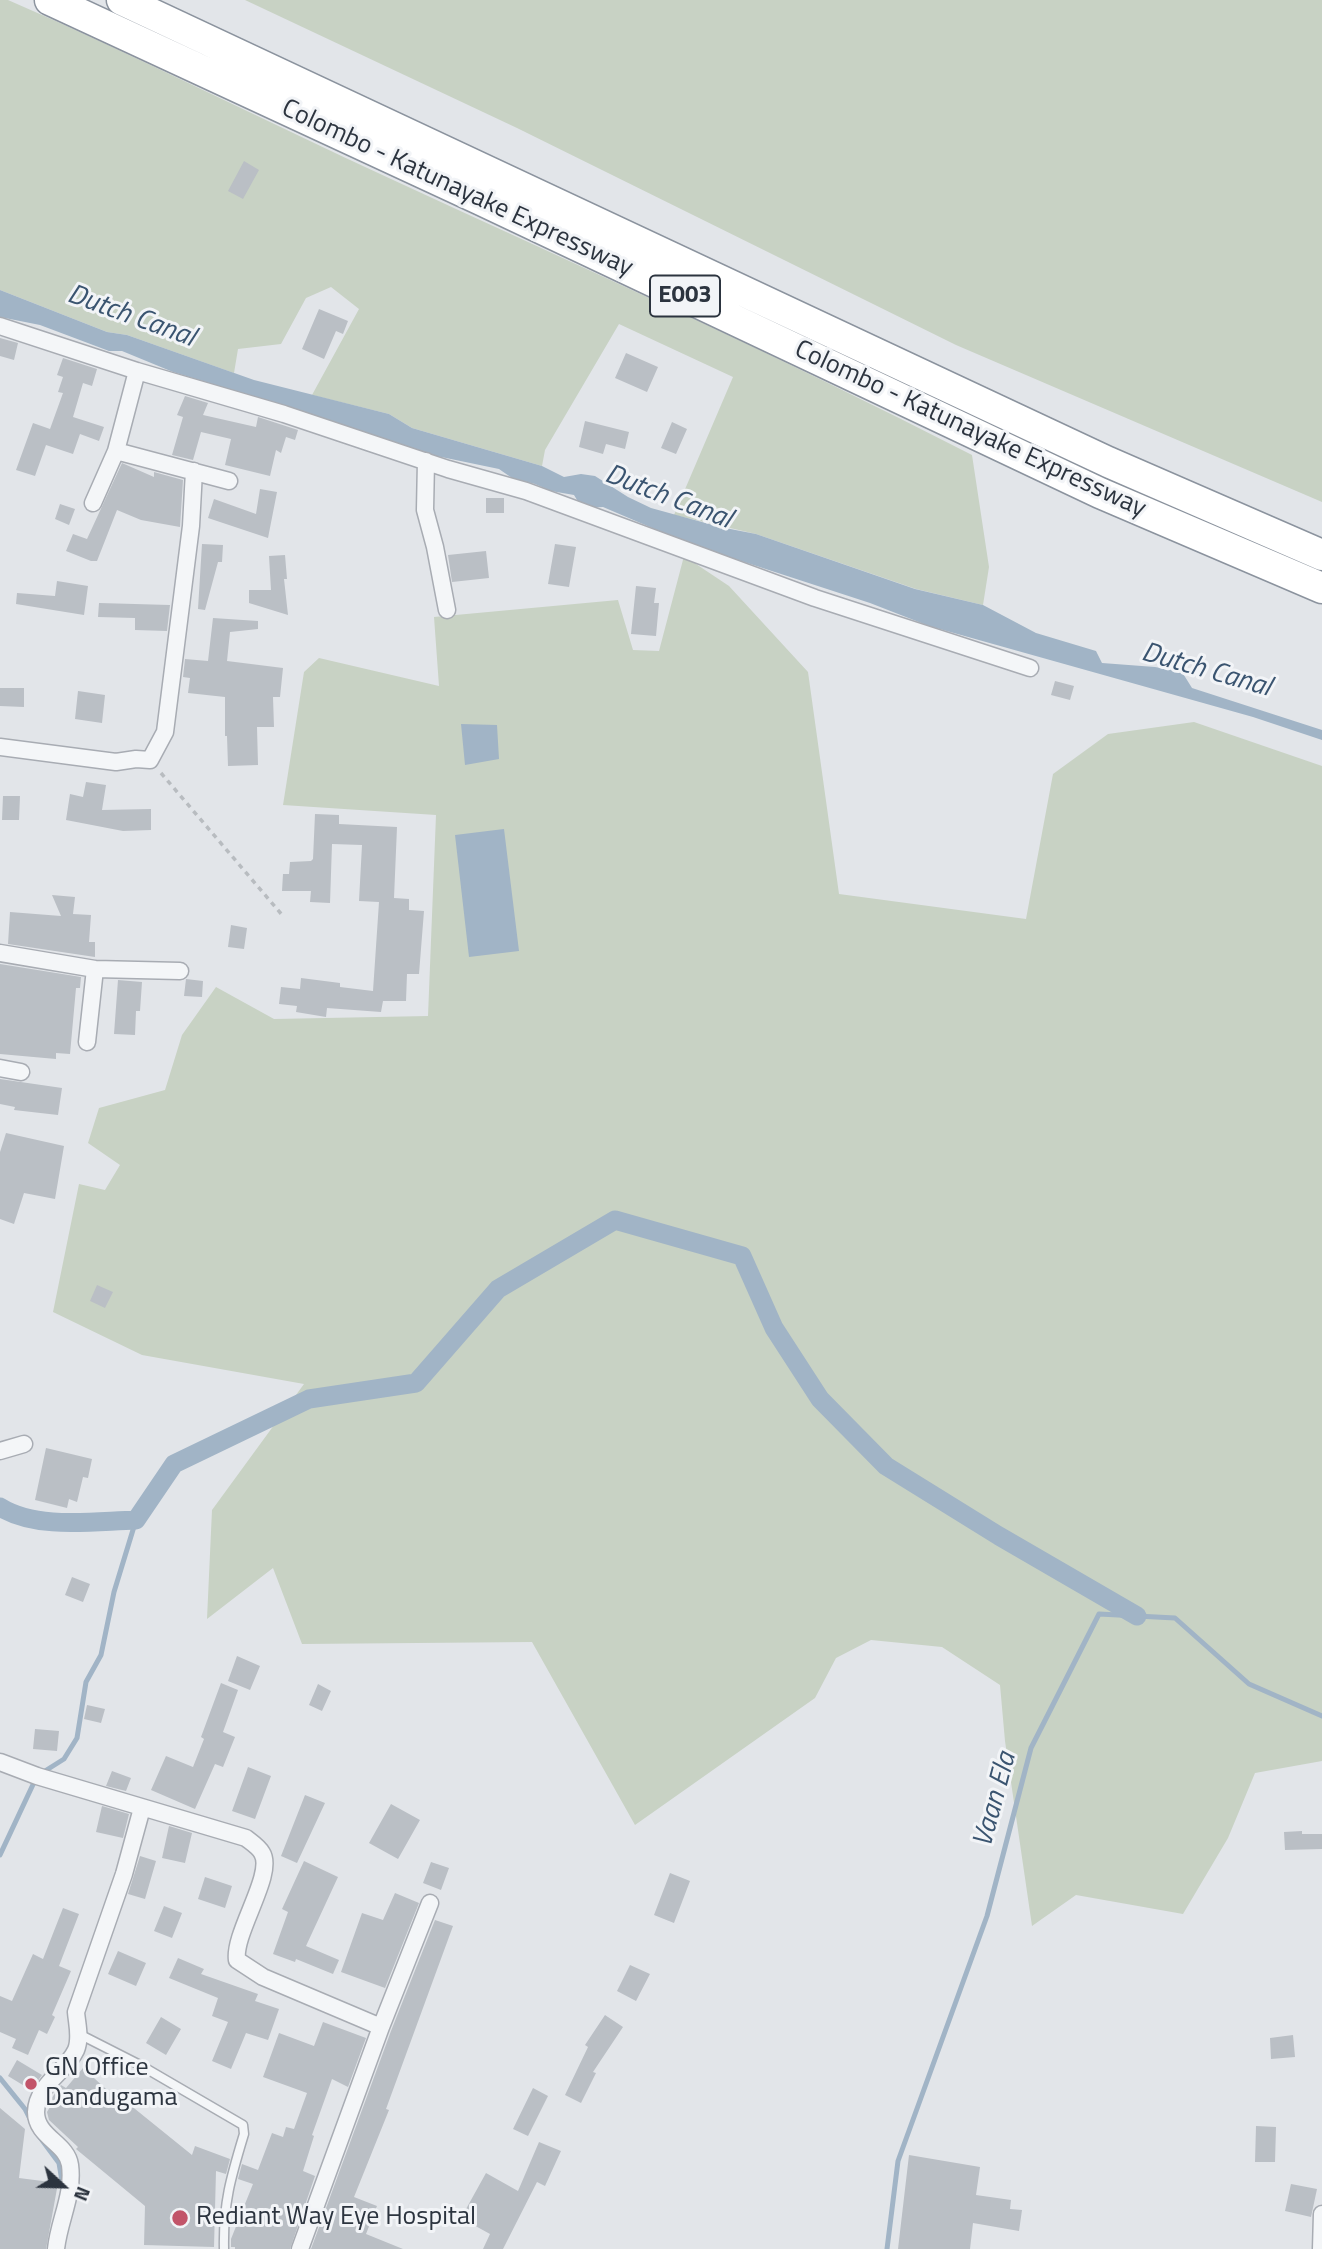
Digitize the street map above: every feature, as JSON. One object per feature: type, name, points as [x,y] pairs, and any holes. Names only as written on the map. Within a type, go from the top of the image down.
[{"type":"highway","name":"Colombo - Katunayake Expressway","points":[[50,0],[481,200],[1100,493],[1322,588]]},
{"type":"highway","name":"Colombo - Katunayake Expressway","points":[[122,0],[1108,462],[1322,555]]},
{"type":"street","points":[[0,326],[526,491],[815,598],[1030,668]]},
{"type":"street","points":[[93,503],[116,451],[137,371]]},
{"type":"street","points":[[116,451],[229,481]]},
{"type":"street","points":[[426,461],[425,510],[447,610]]},
{"type":"street","points":[[0,747],[116,762],[150,760],[166,732],[191,526],[194,471]]},
{"type":"street","points":[[0,953],[95,969],[180,971]]},
{"type":"street","points":[[87,1042],[95,969]]},
{"type":"street","points":[[0,1068],[21,1072]]},
{"type":"street","points":[[0,1451],[24,1444]]},
{"type":"street","points":[[0,1762],[37,1776],[85,1788],[142,1808],[246,1838],[262,1853],[265,1861],[262,1879],[238,1945],[237,1961],[262,1977],[381,2027]]},
{"type":"street","points":[[56,2249],[71,2195],[70,2163],[67,2156],[39,2127],[36,2109],[43,2092],[76,2050],[79,2034],[76,2012],[113,1909],[142,1808]]},
{"type":"street","points":[[300,2249],[381,2027],[430,1903]]},
{"type":"street","points":[[1321,2249],[1322,2214]]},
{"type":"lane","points":[[79,2034],[140,2065],[243,2125],[244,2134],[228,2186],[224,2215],[224,2249]]},
{"type":"path","points":[[150,760],[283,916]]},
{"type":"green space","points":[[0,0],[8,0],[104,43],[683,314],[972,455],[989,567],[983,605],[916,589],[756,534],[674,515],[733,377],[619,324],[545,450],[542,466],[412,428],[389,414],[312,395],[359,309],[331,287],[306,298],[281,344],[238,349],[234,373],[127,335],[107,332],[0,290]]},
{"type":"green space","points":[[245,0],[1322,0],[1322,502],[956,345],[517,128]]},
{"type":"green space","points":[[684,556],[729,586],[808,672],[839,894],[1026,919],[1053,774],[1108,734],[1194,722],[1322,766],[1322,1761],[1255,1773],[1228,1838],[1183,1914],[1076,1895],[1032,1926],[1005,1741],[1000,1685],[942,1647],[871,1640],[836,1658],[815,1698],[635,1825],[532,1642],[302,1644],[273,1568],[207,1619],[212,1510],[304,1384],[142,1355],[53,1312],[79,1184],[105,1190],[120,1165],[88,1143],[99,1108],[165,1090],[182,1035],[216,987],[274,1019],[428,1016],[436,815],[283,805],[304,672],[319,658],[439,686],[434,617],[618,600],[633,650],[659,651]]},
{"type":"water","points":[[0,290],[107,332],[127,335],[254,380],[389,414],[412,428],[542,466],[564,477],[581,474],[595,476],[651,508],[756,534],[915,589],[983,605],[1036,633],[1096,651],[1102,663],[1182,672],[1192,688],[1322,730],[1322,740],[1253,717],[929,626],[870,603],[692,545],[603,507],[582,508],[574,495],[551,491],[512,478],[499,469],[422,453],[304,412],[173,372],[122,351],[109,351],[40,325],[0,317]]},
{"type":"water","points":[[461,724],[497,725],[499,759],[465,765]]},
{"type":"water","points":[[504,829],[519,951],[469,957],[455,835]]},
{"type":"building","points":[[244,161],[259,170],[243,199],[228,191]]},
{"type":"building","points":[[319,309],[348,321],[343,334],[336,331],[324,359],[302,349]]},
{"type":"building","points":[[0,338],[18,343],[14,360],[0,356]]},
{"type":"building","points":[[626,353],[658,367],[647,392],[615,378]]},
{"type":"building","points":[[63,358],[97,369],[92,386],[83,383],[73,417],[104,427],[99,441],[80,434],[73,454],[46,445],[35,476],[16,470],[33,423],[50,429],[63,393],[58,392],[63,377],[57,375]]},
{"type":"building","points":[[185,396],[208,403],[203,415],[256,427],[258,417],[298,430],[295,440],[286,437],[281,453],[276,450],[270,476],[225,465],[231,439],[201,432],[193,460],[172,455],[183,417],[177,415]]},
{"type":"building","points":[[585,421],[629,432],[625,449],[606,444],[603,454],[579,447]]},
{"type":"building","points":[[672,422],[687,429],[676,454],[661,448]]},
{"type":"building","points":[[122,463],[154,477],[154,472],[183,480],[180,527],[141,520],[117,510],[97,561],[66,551],[73,534],[87,539]]},
{"type":"building","points":[[260,489],[277,492],[268,538],[208,518],[214,499],[256,514]]},
{"type":"building","points":[[486,498],[504,498],[504,513],[486,513]]},
{"type":"building","points":[[60,504],[75,509],[69,525],[55,519]]},
{"type":"building","points":[[202,544],[223,545],[222,562],[218,562],[205,610],[198,609]]},
{"type":"building","points":[[555,544],[576,547],[569,587],[548,584]]},
{"type":"building","points":[[486,551],[489,578],[452,582],[448,555]]},
{"type":"building","points":[[285,555],[287,579],[284,579],[288,615],[249,603],[249,590],[271,590],[269,556]]},
{"type":"building","points":[[57,581],[88,586],[84,615],[16,604],[17,593],[55,596]]},
{"type":"building","points":[[636,586],[656,588],[654,603],[659,603],[656,636],[631,634]]},
{"type":"building","points":[[99,603],[170,605],[167,631],[135,630],[135,618],[98,617]]},
{"type":"building","points":[[213,618],[258,621],[258,629],[230,632],[227,661],[283,668],[280,697],[273,697],[274,727],[257,727],[258,765],[228,766],[225,697],[188,693],[190,678],[183,677],[185,659],[208,661]]},
{"type":"building","points":[[1055,681],[1074,686],[1070,700],[1051,695]]},
{"type":"building","points":[[0,688],[24,688],[24,707],[0,706]]},
{"type":"building","points":[[78,691],[105,695],[102,723],[75,719]]},
{"type":"building","points":[[86,782],[106,785],[102,810],[151,809],[151,830],[123,831],[66,820],[70,794],[83,797]]},
{"type":"building","points":[[3,796],[20,796],[19,820],[2,820]]},
{"type":"building","points":[[315,814],[339,815],[339,824],[397,827],[394,898],[409,899],[409,910],[424,911],[419,974],[407,974],[406,1001],[383,1001],[381,1012],[327,1008],[326,1017],[296,1012],[297,1006],[279,1004],[281,987],[300,989],[301,978],[373,991],[379,902],[359,901],[362,845],[332,844],[330,903],[310,902],[311,891],[282,891],[283,874],[289,874],[290,862],[313,859]]},
{"type":"building","points":[[52,895],[75,897],[73,914],[91,915],[89,942],[95,942],[95,957],[8,944],[10,912],[61,916]]},
{"type":"building","points":[[231,925],[247,928],[244,949],[228,947]]},
{"type":"building","points":[[0,964],[81,977],[80,988],[76,988],[70,1054],[56,1053],[56,1059],[0,1054]]},
{"type":"building","points":[[186,979],[203,981],[202,997],[184,996]]},
{"type":"building","points":[[118,980],[142,982],[140,1011],[136,1011],[135,1035],[114,1034]]},
{"type":"building","points":[[0,1079],[62,1088],[58,1115],[14,1110],[15,1107],[0,1104]]},
{"type":"building","points":[[6,1133],[64,1146],[55,1199],[24,1193],[14,1224],[0,1219],[0,1152]]},
{"type":"building","points":[[97,1285],[113,1292],[105,1308],[90,1301]]},
{"type":"building","points":[[46,1448],[92,1459],[88,1478],[83,1477],[77,1502],[69,1499],[67,1508],[35,1500]]},
{"type":"building","points":[[72,1577],[90,1584],[83,1602],[65,1595]]},
{"type":"building","points":[[237,1656],[260,1666],[250,1690],[228,1681]]},
{"type":"building","points":[[221,1683],[238,1690],[223,1732],[235,1737],[223,1767],[215,1764],[195,1809],[151,1790],[166,1756],[193,1767]]},
{"type":"building","points":[[318,1684],[331,1691],[322,1711],[309,1705]]},
{"type":"building","points":[[87,1705],[105,1709],[101,1723],[84,1719]]},
{"type":"building","points":[[35,1729],[59,1731],[57,1751],[33,1749]]},
{"type":"building","points":[[248,1767],[271,1776],[255,1819],[232,1811]]},
{"type":"building","points":[[112,1771],[131,1778],[126,1791],[106,1786]]},
{"type":"building","points":[[305,1795],[325,1803],[297,1863],[281,1856]]},
{"type":"building","points":[[391,1804],[420,1820],[398,1859],[369,1843]]},
{"type":"building","points":[[102,1806],[129,1814],[123,1838],[96,1832]]},
{"type":"building","points":[[169,1826],[192,1833],[185,1863],[162,1858]]},
{"type":"building","points":[[1302,1831],[1302,1834],[1322,1834],[1322,1849],[1285,1850],[1284,1832]]},
{"type":"building","points":[[140,1856],[156,1861],[145,1899],[128,1894]]},
{"type":"building","points":[[304,1861],[338,1877],[306,1946],[339,1960],[333,1974],[296,1959],[295,1962],[273,1954],[288,1912],[282,1909]]},
{"type":"building","points":[[431,1862],[449,1868],[441,1890],[423,1883]]},
{"type":"building","points":[[670,1873],[690,1881],[674,1923],[654,1915]]},
{"type":"building","points":[[205,1877],[232,1886],[225,1908],[198,1899]]},
{"type":"building","points":[[395,1893],[419,1903],[385,1988],[341,1972],[362,1913],[383,1920]]},
{"type":"building","points":[[164,1906],[182,1913],[172,1938],[154,1931]]},
{"type":"building","points":[[63,1908],[79,1914],[59,1966],[71,1971],[47,2034],[39,2030],[28,2055],[12,2048],[16,2039],[0,2032],[0,1996],[12,2001],[33,1954],[43,1959]]},
{"type":"building","points":[[435,1920],[453,1926],[386,2109],[389,2110],[354,2197],[377,2206],[366,2234],[403,2249],[311,2249],[391,2031]]},
{"type":"building","points":[[118,1951],[146,1963],[136,1986],[108,1974]]},
{"type":"building","points":[[178,1958],[204,1969],[201,1974],[258,1994],[255,2001],[279,2009],[268,2040],[246,2033],[231,2069],[212,2061],[228,2022],[212,2016],[218,1998],[169,1978]]},
{"type":"building","points":[[630,1965],[650,1974],[636,2001],[617,1991]]},
{"type":"building","points":[[605,2015],[623,2027],[593,2072],[596,2073],[581,2103],[565,2095],[588,2047],[585,2045]]},
{"type":"building","points":[[161,2017],[181,2029],[166,2055],[146,2043]]},
{"type":"building","points":[[323,2022],[366,2038],[348,2087],[332,2079],[312,2135],[314,2136],[303,2171],[315,2176],[290,2249],[235,2249],[231,2247],[231,2239],[253,2184],[238,2179],[242,2164],[258,2170],[272,2133],[283,2137],[286,2127],[294,2129],[307,2093],[263,2077],[279,2033],[314,2046]]},
{"type":"building","points":[[1293,2035],[1295,2057],[1271,2059],[1270,2038]]},
{"type":"building","name":"GN Office Dandugama","points":[[17,2060],[42,2075],[31,2090],[8,2076]]},
{"type":"building","points":[[83,2068],[117,2099],[119,2096],[192,2155],[195,2146],[230,2159],[226,2174],[216,2171],[214,2247],[144,2245],[145,2206],[76,2149],[78,2147],[49,2120],[47,2112],[53,2102],[51,2099],[61,2085],[66,2088]]},
{"type":"building","points":[[533,2088],[548,2096],[528,2136],[513,2129]]},
{"type":"building","points":[[0,2108],[25,2129],[19,2178],[58,2183],[46,2249],[0,2249]]},
{"type":"building","points":[[1256,2126],[1276,2127],[1275,2162],[1255,2162]]},
{"type":"building","points":[[539,2142],[561,2151],[545,2186],[537,2182],[503,2249],[483,2249],[490,2234],[461,2218],[486,2173],[518,2191]]},
{"type":"building","points":[[909,2155],[980,2167],[976,2195],[1011,2200],[1010,2209],[1022,2210],[1019,2231],[973,2223],[970,2249],[898,2249]]},
{"type":"building","points":[[1291,2184],[1317,2189],[1311,2217],[1285,2211]]},
{"type":"waterway","points":[[0,1507],[31,1519],[48,1521],[136,1520],[174,1464],[309,1399],[416,1383],[498,1289],[615,1220],[742,1256],[774,1328],[820,1399],[886,1466],[999,1536],[1137,1616]]},
{"type":"waterway","points":[[0,1855],[37,1776],[64,1759],[77,1738],[86,1682],[101,1655],[114,1592],[136,1520]]},
{"type":"waterway","name":"Vaan Ela","points":[[887,2249],[898,2161],[987,1916],[1031,1748],[1099,1614],[1175,1618],[1249,1684],[1322,1716]]},
{"type":"waterway","points":[[0,2078],[25,2109],[32,2123]]},
{"type":"waterway","points":[[36,2132],[59,2163],[63,2187]]},
{"type":"place","name":"GN Office Dandugama","points":[[31,2084]]},
{"type":"place","name":"Rediant Way Eye Hospital","points":[[180,2218]]},
{"type":"water label","name":"Dutch Canal","points":[[131,317]]},
{"type":"water label","name":"Dutch Canal","points":[[668,498]]},
{"type":"water label","name":"Dutch Canal","points":[[1206,671]]}]
